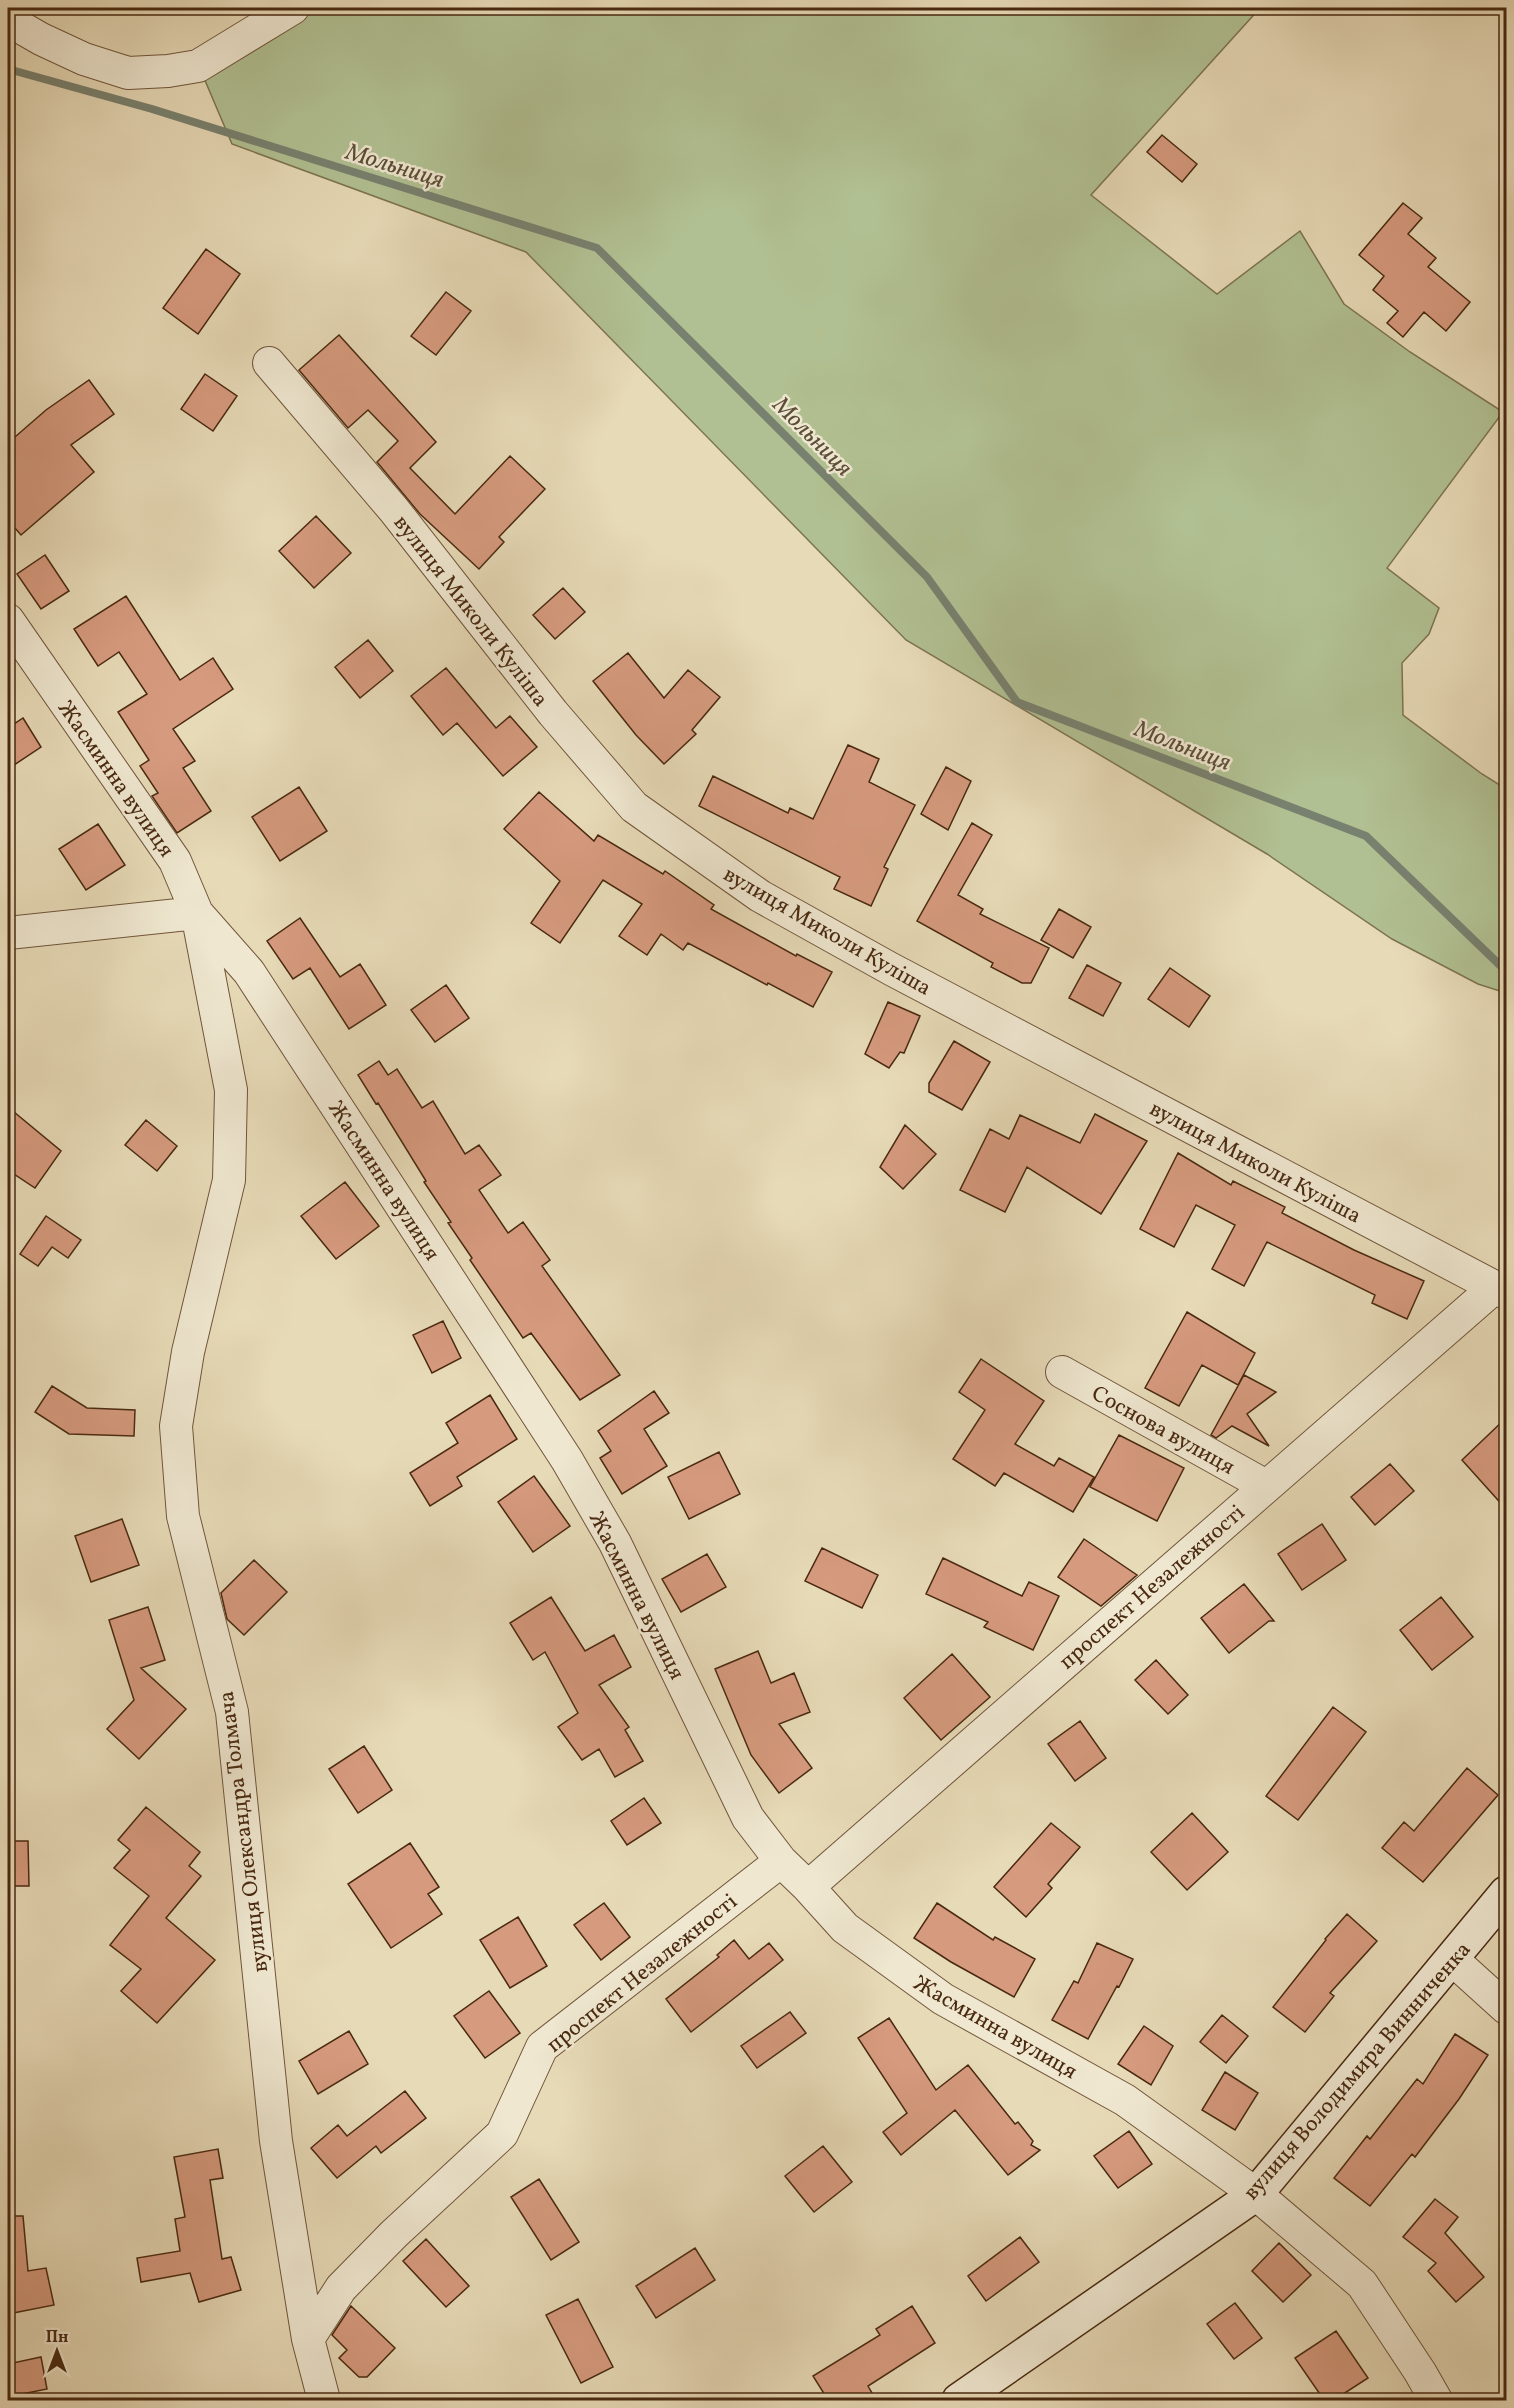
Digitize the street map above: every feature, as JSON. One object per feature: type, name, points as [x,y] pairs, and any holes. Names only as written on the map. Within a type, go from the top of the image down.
[{"type":"main road","name":"вулиця Володимира Винниченка","points":[[958,2400],[1256,2194],[1453,1960],[1506,1893]]},
{"type":"street","points":[[8,20],[41,39],[84,59],[128,73],[168,71],[198,66],[293,8]]},
{"type":"street","name":"вулиця Миколи Куліша","points":[[269,363],[394,510],[553,714],[634,807],[760,896],[881,964],[1501,1290]]},
{"type":"street","name":"Жасминна вулиця","points":[[8,620],[175,861],[197,913],[249,972],[567,1460],[615,1543],[748,1818],[781,1861],[845,1928],[943,1999],[1125,2100],[1256,2194],[1362,2284],[1436,2400]]},
{"type":"street","points":[[8,933],[197,913]]},
{"type":"street","name":"вулиця Олександра Толмача","points":[[197,913],[231,1090],[229,1180],[188,1352],[176,1426],[181,1493],[183,1516],[232,1712],[276,2141],[308,2339],[324,2400]]},
{"type":"street","name":"проспект Незалежності","points":[[808,1887],[1266,1486],[1501,1290]]},
{"type":"street","name":"Соснова вулиця","points":[[1062,1372],[1266,1486]]},
{"type":"street","name":"проспект Незалежності","points":[[308,2339],[341,2288],[394,2234],[502,2134],[542,2047],[781,1861]]},
{"type":"street","points":[[1453,1960],[1506,2008]]},
{"type":"green space","points":[[291,8],[1260,8],[1091,195],[1217,294],[1300,231],[1344,304],[1410,352],[1503,412],[1387,568],[1439,608],[1429,634],[1402,663],[1403,715],[1482,774],[1506,789],[1506,993],[1478,984],[1392,939],[1267,854],[906,640],[526,252],[232,144],[198,64]]},
{"type":"building","points":[[1162,135],[1197,164],[1182,182],[1147,152]]},
{"type":"building","points":[[1403,203],[1422,218],[1408,234],[1436,258],[1428,267],[1470,302],[1446,331],[1424,312],[1403,337],[1387,323],[1398,311],[1373,290],[1384,276],[1359,255]]},
{"type":"building","points":[[206,249],[240,274],[198,334],[163,308]]},
{"type":"building","points":[[446,292],[471,311],[436,355],[411,336]]},
{"type":"building","points":[[339,335],[436,442],[410,468],[455,514],[510,456],[545,489],[499,537],[504,542],[479,569],[420,514],[377,462],[398,441],[368,410],[348,428],[299,370]]},
{"type":"building","points":[[205,374],[237,396],[213,431],[181,409]]},
{"type":"building","points":[[89,380],[114,414],[71,445],[94,472],[21,535],[8,520],[8,443],[46,410]]},
{"type":"building","points":[[316,516],[351,553],[314,588],[279,551]]},
{"type":"building","points":[[45,555],[69,591],[41,609],[17,574]]},
{"type":"building","points":[[563,588],[585,612],[555,639],[533,615]]},
{"type":"building","points":[[126,596],[180,680],[213,658],[233,689],[173,729],[195,761],[183,768],[211,811],[177,833],[152,796],[158,793],[140,766],[149,760],[118,712],[147,694],[119,652],[98,666],[74,629]]},
{"type":"building","points":[[368,640],[393,671],[360,698],[335,667]]},
{"type":"building","points":[[628,653],[664,698],[688,670],[720,697],[692,730],[696,734],[664,764],[636,735],[593,681]]},
{"type":"building","points":[[446,668],[496,728],[510,716],[537,747],[503,776],[457,723],[443,735],[411,696]]},
{"type":"building","points":[[23,718],[41,747],[8,769],[8,728]]},
{"type":"building","points":[[848,745],[879,759],[869,782],[915,805],[884,867],[888,869],[871,906],[834,889],[840,877],[699,806],[713,776],[788,813],[790,808],[813,819]]},
{"type":"building","points":[[946,767],[971,781],[948,830],[921,814]]},
{"type":"building","points":[[299,787],[327,831],[280,861],[252,817]]},
{"type":"building","points":[[539,792],[594,841],[598,835],[663,874],[665,871],[714,905],[711,909],[796,956],[797,954],[832,972],[813,1007],[688,943],[683,950],[661,934],[647,955],[619,936],[642,904],[603,880],[560,943],[531,923],[560,881],[504,829]]},
{"type":"building","points":[[972,823],[992,835],[958,895],[983,909],[980,914],[1049,948],[1031,983],[1022,983],[991,967],[993,963],[917,921]]},
{"type":"building","points":[[98,824],[125,865],[86,890],[59,849]]},
{"type":"building","points":[[1059,909],[1091,927],[1073,958],[1041,940]]},
{"type":"building","points":[[300,918],[340,977],[360,964],[386,1005],[349,1029],[310,968],[293,979],[267,941]]},
{"type":"building","points":[[1087,965],[1121,983],[1103,1016],[1069,998]]},
{"type":"building","points":[[1170,968],[1210,996],[1189,1027],[1148,999]]},
{"type":"building","points":[[446,985],[469,1018],[435,1042],[411,1010]]},
{"type":"building","points":[[888,1002],[920,1016],[904,1053],[900,1052],[889,1068],[865,1054]]},
{"type":"building","points":[[954,1041],[990,1062],[962,1110],[929,1092],[929,1083]]},
{"type":"building","points":[[379,1061],[388,1075],[397,1069],[422,1108],[433,1101],[465,1154],[479,1145],[501,1175],[479,1190],[508,1233],[523,1222],[550,1260],[542,1266],[620,1375],[580,1400],[531,1333],[523,1338],[470,1260],[472,1258],[448,1223],[451,1222],[424,1182],[426,1181],[378,1103],[376,1104],[358,1075]]},
{"type":"building","points":[[8,1107],[61,1151],[35,1188],[8,1170]]},
{"type":"building","points":[[1095,1114],[1147,1141],[1101,1214],[1027,1167],[1005,1212],[960,1190],[990,1129],[1009,1139],[1020,1115],[1080,1143]]},
{"type":"building","points":[[146,1120],[177,1146],[157,1171],[125,1145]]},
{"type":"building","points":[[905,1125],[936,1154],[903,1189],[880,1167]]},
{"type":"building","points":[[1178,1153],[1231,1185],[1233,1181],[1285,1207],[1282,1213],[1354,1250],[1424,1281],[1407,1319],[1372,1303],[1375,1295],[1267,1242],[1244,1286],[1212,1269],[1235,1225],[1196,1205],[1174,1247],[1140,1229]]},
{"type":"building","points":[[345,1182],[379,1226],[336,1259],[301,1216]]},
{"type":"building","points":[[46,1216],[81,1240],[68,1258],[52,1247],[38,1266],[20,1254]]},
{"type":"building","points":[[1187,1312],[1255,1353],[1238,1385],[1202,1365],[1179,1406],[1145,1388]]},
{"type":"building","points":[[443,1321],[461,1358],[432,1373],[413,1335]]},
{"type":"building","points":[[981,1359],[1044,1401],[1015,1444],[1054,1466],[1059,1458],[1094,1477],[1073,1512],[1004,1473],[995,1486],[953,1459],[985,1410],[959,1392]]},
{"type":"building","points":[[1244,1375],[1276,1392],[1247,1414],[1269,1446],[1232,1426],[1216,1438],[1211,1435]]},
{"type":"building","points":[[52,1386],[87,1408],[135,1410],[134,1436],[69,1434],[35,1412]]},
{"type":"building","points":[[654,1391],[669,1413],[644,1429],[667,1466],[622,1494],[600,1458],[611,1451],[598,1431]]},
{"type":"building","points":[[490,1395],[517,1439],[457,1477],[462,1486],[430,1506],[410,1473],[458,1443],[446,1423]]},
{"type":"building","points":[[1506,1418],[1506,1509],[1462,1460]]},
{"type":"building","points":[[1119,1435],[1184,1468],[1157,1521],[1090,1487]]},
{"type":"building","points":[[719,1452],[740,1494],[689,1519],[668,1477]]},
{"type":"building","points":[[1390,1464],[1414,1491],[1375,1525],[1351,1497]]},
{"type":"building","points":[[534,1476],[570,1526],[533,1552],[498,1502]]},
{"type":"building","points":[[122,1519],[139,1565],[91,1582],[75,1536]]},
{"type":"building","points":[[1322,1524],[1346,1560],[1302,1590],[1278,1554]]},
{"type":"building","points":[[1084,1539],[1137,1575],[1101,1606],[1058,1577]]},
{"type":"building","points":[[822,1548],[878,1575],[862,1608],[805,1581]]},
{"type":"building","points":[[707,1554],[726,1587],[681,1612],[662,1579]]},
{"type":"building","points":[[943,1558],[1022,1596],[1029,1582],[1059,1596],[1033,1650],[984,1627],[988,1622],[926,1594]]},
{"type":"building","points":[[254,1560],[287,1592],[244,1635],[227,1619],[221,1593]]},
{"type":"building","points":[[1244,1584],[1274,1621],[1269,1621],[1229,1653],[1201,1618]]},
{"type":"building","points":[[551,1597],[585,1651],[614,1635],[631,1667],[599,1685],[629,1727],[625,1730],[643,1761],[615,1777],[599,1749],[582,1760],[558,1727],[578,1713],[545,1652],[533,1660],[510,1623]]},
{"type":"building","points":[[1441,1597],[1473,1637],[1432,1670],[1400,1630]]},
{"type":"building","points":[[148,1607],[165,1660],[141,1668],[186,1709],[139,1759],[107,1729],[134,1700],[109,1620]]},
{"type":"building","points":[[758,1651],[771,1683],[794,1673],[810,1712],[779,1724],[812,1768],[779,1793],[751,1755],[715,1669]]},
{"type":"building","points":[[952,1654],[990,1697],[941,1740],[904,1698]]},
{"type":"building","points":[[1156,1660],[1188,1695],[1168,1714],[1135,1680]]},
{"type":"building","points":[[1333,1707],[1366,1732],[1298,1820],[1266,1796]]},
{"type":"building","points":[[1080,1721],[1106,1758],[1075,1781],[1048,1744]]},
{"type":"building","points":[[364,1746],[392,1790],[358,1813],[329,1769]]},
{"type":"building","points":[[1467,1768],[1498,1795],[1423,1882],[1382,1848],[1404,1822],[1414,1831]]},
{"type":"building","points":[[644,1798],[661,1823],[627,1845],[611,1821]]},
{"type":"building","points":[[146,1807],[200,1852],[189,1866],[201,1876],[166,1918],[215,1960],[157,2023],[121,1991],[141,1969],[110,1945],[149,1896],[114,1868],[130,1850],[118,1840]]},
{"type":"building","points":[[1192,1813],[1228,1852],[1187,1890],[1151,1852]]},
{"type":"building","points":[[1051,1823],[1080,1847],[1048,1884],[1052,1888],[1026,1917],[994,1887]]},
{"type":"building","points":[[8,1841],[28,1841],[29,1886],[8,1886]]},
{"type":"building","points":[[410,1843],[439,1887],[428,1894],[442,1914],[391,1948],[348,1884]]},
{"type":"building","points":[[604,1903],[630,1937],[601,1960],[574,1925]]},
{"type":"building","points":[[937,1903],[993,1940],[995,1937],[1035,1959],[1014,1997],[951,1962],[914,1938]]},
{"type":"building","points":[[1347,1914],[1377,1941],[1330,1993],[1334,1996],[1305,2032],[1273,2007]]},
{"type":"building","points":[[518,1917],[547,1966],[510,1988],[480,1940]]},
{"type":"building","points":[[734,1940],[749,1959],[769,1943],[783,1960],[691,2032],[666,1999],[719,1957],[717,1955]]},
{"type":"building","points":[[1097,1943],[1133,1959],[1088,2039],[1052,2020],[1074,1981],[1078,1983]]},
{"type":"building","points":[[489,1991],[520,2033],[485,2058],[454,2016]]},
{"type":"building","points":[[790,2012],[806,2033],[757,2068],[741,2046]]},
{"type":"building","points":[[1222,2015],[1248,2036],[1226,2063],[1200,2042]]},
{"type":"building","points":[[889,2018],[936,2090],[968,2065],[1015,2124],[1018,2122],[1033,2141],[1031,2145],[1040,2150],[1008,2175],[955,2110],[901,2155],[883,2132],[907,2113],[858,2038]]},
{"type":"building","points":[[1144,2026],[1173,2046],[1151,2085],[1118,2064]]},
{"type":"building","points":[[349,2031],[368,2064],[318,2094],[299,2061]]},
{"type":"building","points":[[1455,2034],[1488,2055],[1459,2099],[1415,2157],[1412,2154],[1370,2206],[1334,2178],[1367,2136],[1370,2139],[1417,2079],[1423,2084]]},
{"type":"building","points":[[1225,2072],[1258,2093],[1235,2130],[1202,2110]]},
{"type":"building","points":[[405,2091],[426,2118],[381,2153],[376,2146],[337,2178],[311,2148],[338,2125],[347,2136]]},
{"type":"building","points":[[1129,2131],[1152,2164],[1118,2188],[1094,2156]]},
{"type":"building","points":[[823,2146],[852,2182],[814,2212],[785,2176]]},
{"type":"building","points":[[218,2149],[223,2178],[210,2180],[222,2259],[231,2257],[241,2290],[199,2302],[190,2273],[141,2282],[137,2258],[180,2251],[175,2219],[185,2217],[174,2157]]},
{"type":"building","points":[[539,2179],[579,2242],[551,2260],[511,2197]]},
{"type":"building","points":[[1435,2199],[1458,2217],[1445,2233],[1484,2277],[1456,2302],[1428,2271],[1436,2263],[1403,2237]]},
{"type":"building","points":[[8,2216],[23,2216],[28,2271],[46,2268],[54,2305],[8,2314]]},
{"type":"building","points":[[1020,2237],[1039,2262],[986,2301],[968,2276]]},
{"type":"building","points":[[426,2239],[469,2286],[446,2307],[403,2261]]},
{"type":"building","points":[[1279,2243],[1311,2275],[1283,2302],[1252,2271]]},
{"type":"building","points":[[695,2248],[715,2280],[656,2318],[636,2286]]},
{"type":"building","points":[[578,2299],[613,2367],[581,2383],[546,2315]]},
{"type":"building","points":[[1235,2303],[1262,2338],[1234,2359],[1207,2324]]},
{"type":"building","points":[[351,2306],[395,2348],[367,2377],[359,2377],[339,2358],[347,2350],[332,2335]]},
{"type":"building","points":[[912,2306],[935,2343],[868,2386],[872,2393],[859,2400],[828,2400],[813,2376],[880,2335],[876,2329]]},
{"type":"building","points":[[1336,2331],[1368,2378],[1334,2400],[1324,2400],[1295,2358]]},
{"type":"building","points":[[41,2357],[47,2389],[12,2396],[8,2364]]},
{"type":"waterway","name":"Мольниця","points":[[8,69],[152,109],[597,248],[927,577],[1017,702],[1366,836],[1506,971]]}]
